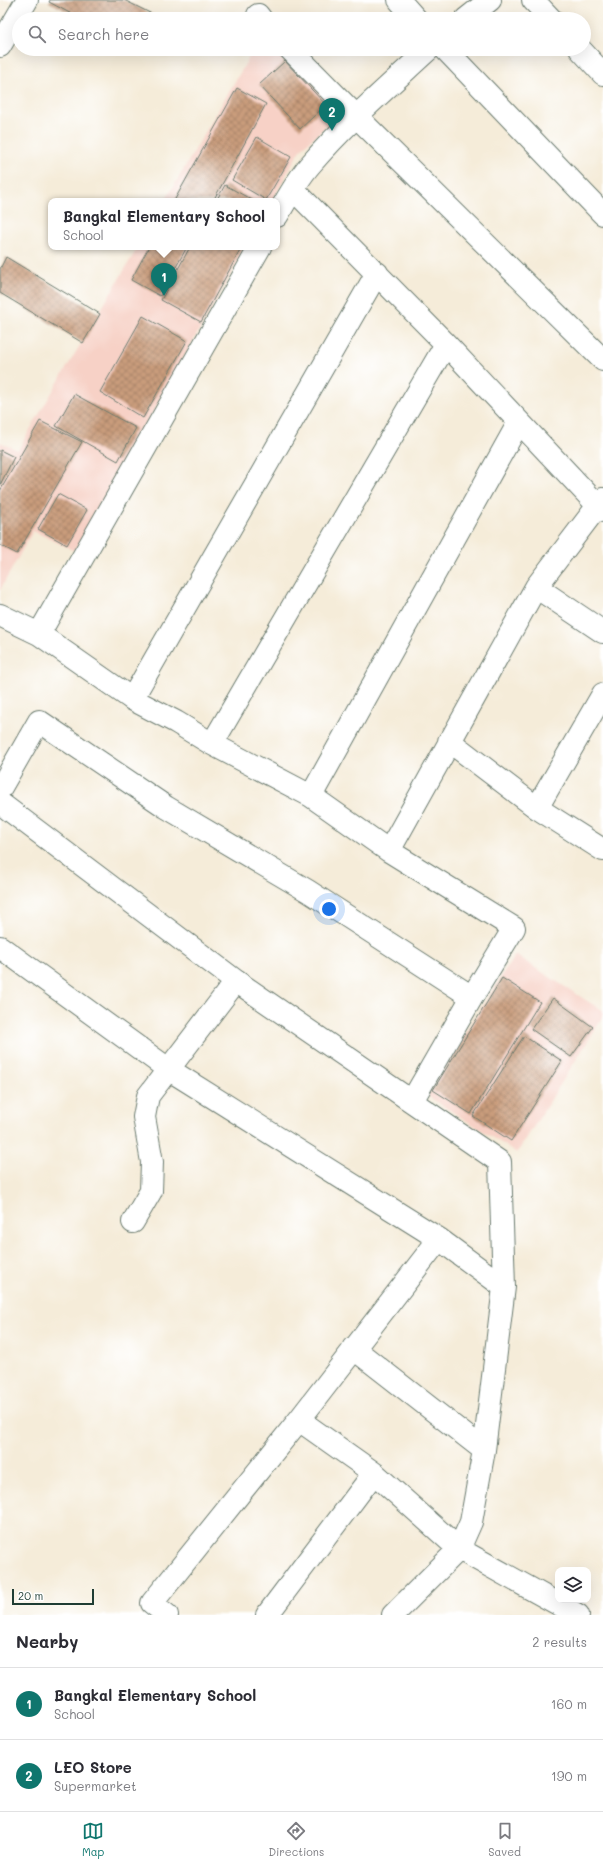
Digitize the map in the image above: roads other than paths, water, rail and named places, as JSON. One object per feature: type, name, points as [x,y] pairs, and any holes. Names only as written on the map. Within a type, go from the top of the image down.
[{"type":"street","points":[[20,12],[27,0]]},
{"type":"street","points":[[399,0],[410,12]]},
{"type":"street","points":[[475,12],[490,0]]},
{"type":"street","points":[[533,0],[544,12]]},
{"type":"street","points":[[0,46],[12,26]]},
{"type":"street","points":[[297,56],[603,360]]},
{"type":"street","points":[[280,211],[310,165],[357,117],[422,56]]},
{"type":"street","points":[[452,56],[603,214]]},
{"type":"street","points":[[586,56],[603,74]]},
{"type":"street","points":[[293,189],[446,344],[519,422],[601,505],[536,587],[389,851]]},
{"type":"street","points":[[39,634],[258,250]]},
{"type":"street","points":[[132,699],[376,273]]},
{"type":"street","points":[[212,744],[446,344]]},
{"type":"street","points":[[311,796],[519,422]]},
{"type":"street","points":[[536,587],[603,632]]},
{"type":"street","points":[[0,615],[39,634],[132,699],[176,722],[212,744],[311,796],[389,851],[514,928],[412,1101]]},
{"type":"street","points":[[537,808],[603,694]]},
{"type":"street","points":[[0,789],[39,721],[166,807],[308,890],[472,997]]},
{"type":"street","points":[[449,741],[537,808],[603,850]]},
{"type":"street","points":[[0,803],[236,981],[500,1162],[504,1287],[484,1450],[471,1522],[459,1549],[393,1615]]},
{"type":"street","points":[[0,946],[168,1069],[439,1239],[504,1287]]},
{"type":"street","points":[[133,1222],[151,1191],[152,1162],[144,1117],[148,1096],[236,981]]},
{"type":"street","points":[[166,1615],[152,1603],[299,1420],[353,1348],[439,1239]]},
{"type":"street","points":[[353,1348],[484,1450]]},
{"type":"street","points":[[299,1420],[374,1473],[459,1549],[578,1615]]},
{"type":"street","points":[[267,1615],[374,1473]]},
{"type":"place","name":"LEO Store","points":[[332,131]]},
{"type":"place","name":"Bangkal Elementary School","points":[[164,296]]}]
